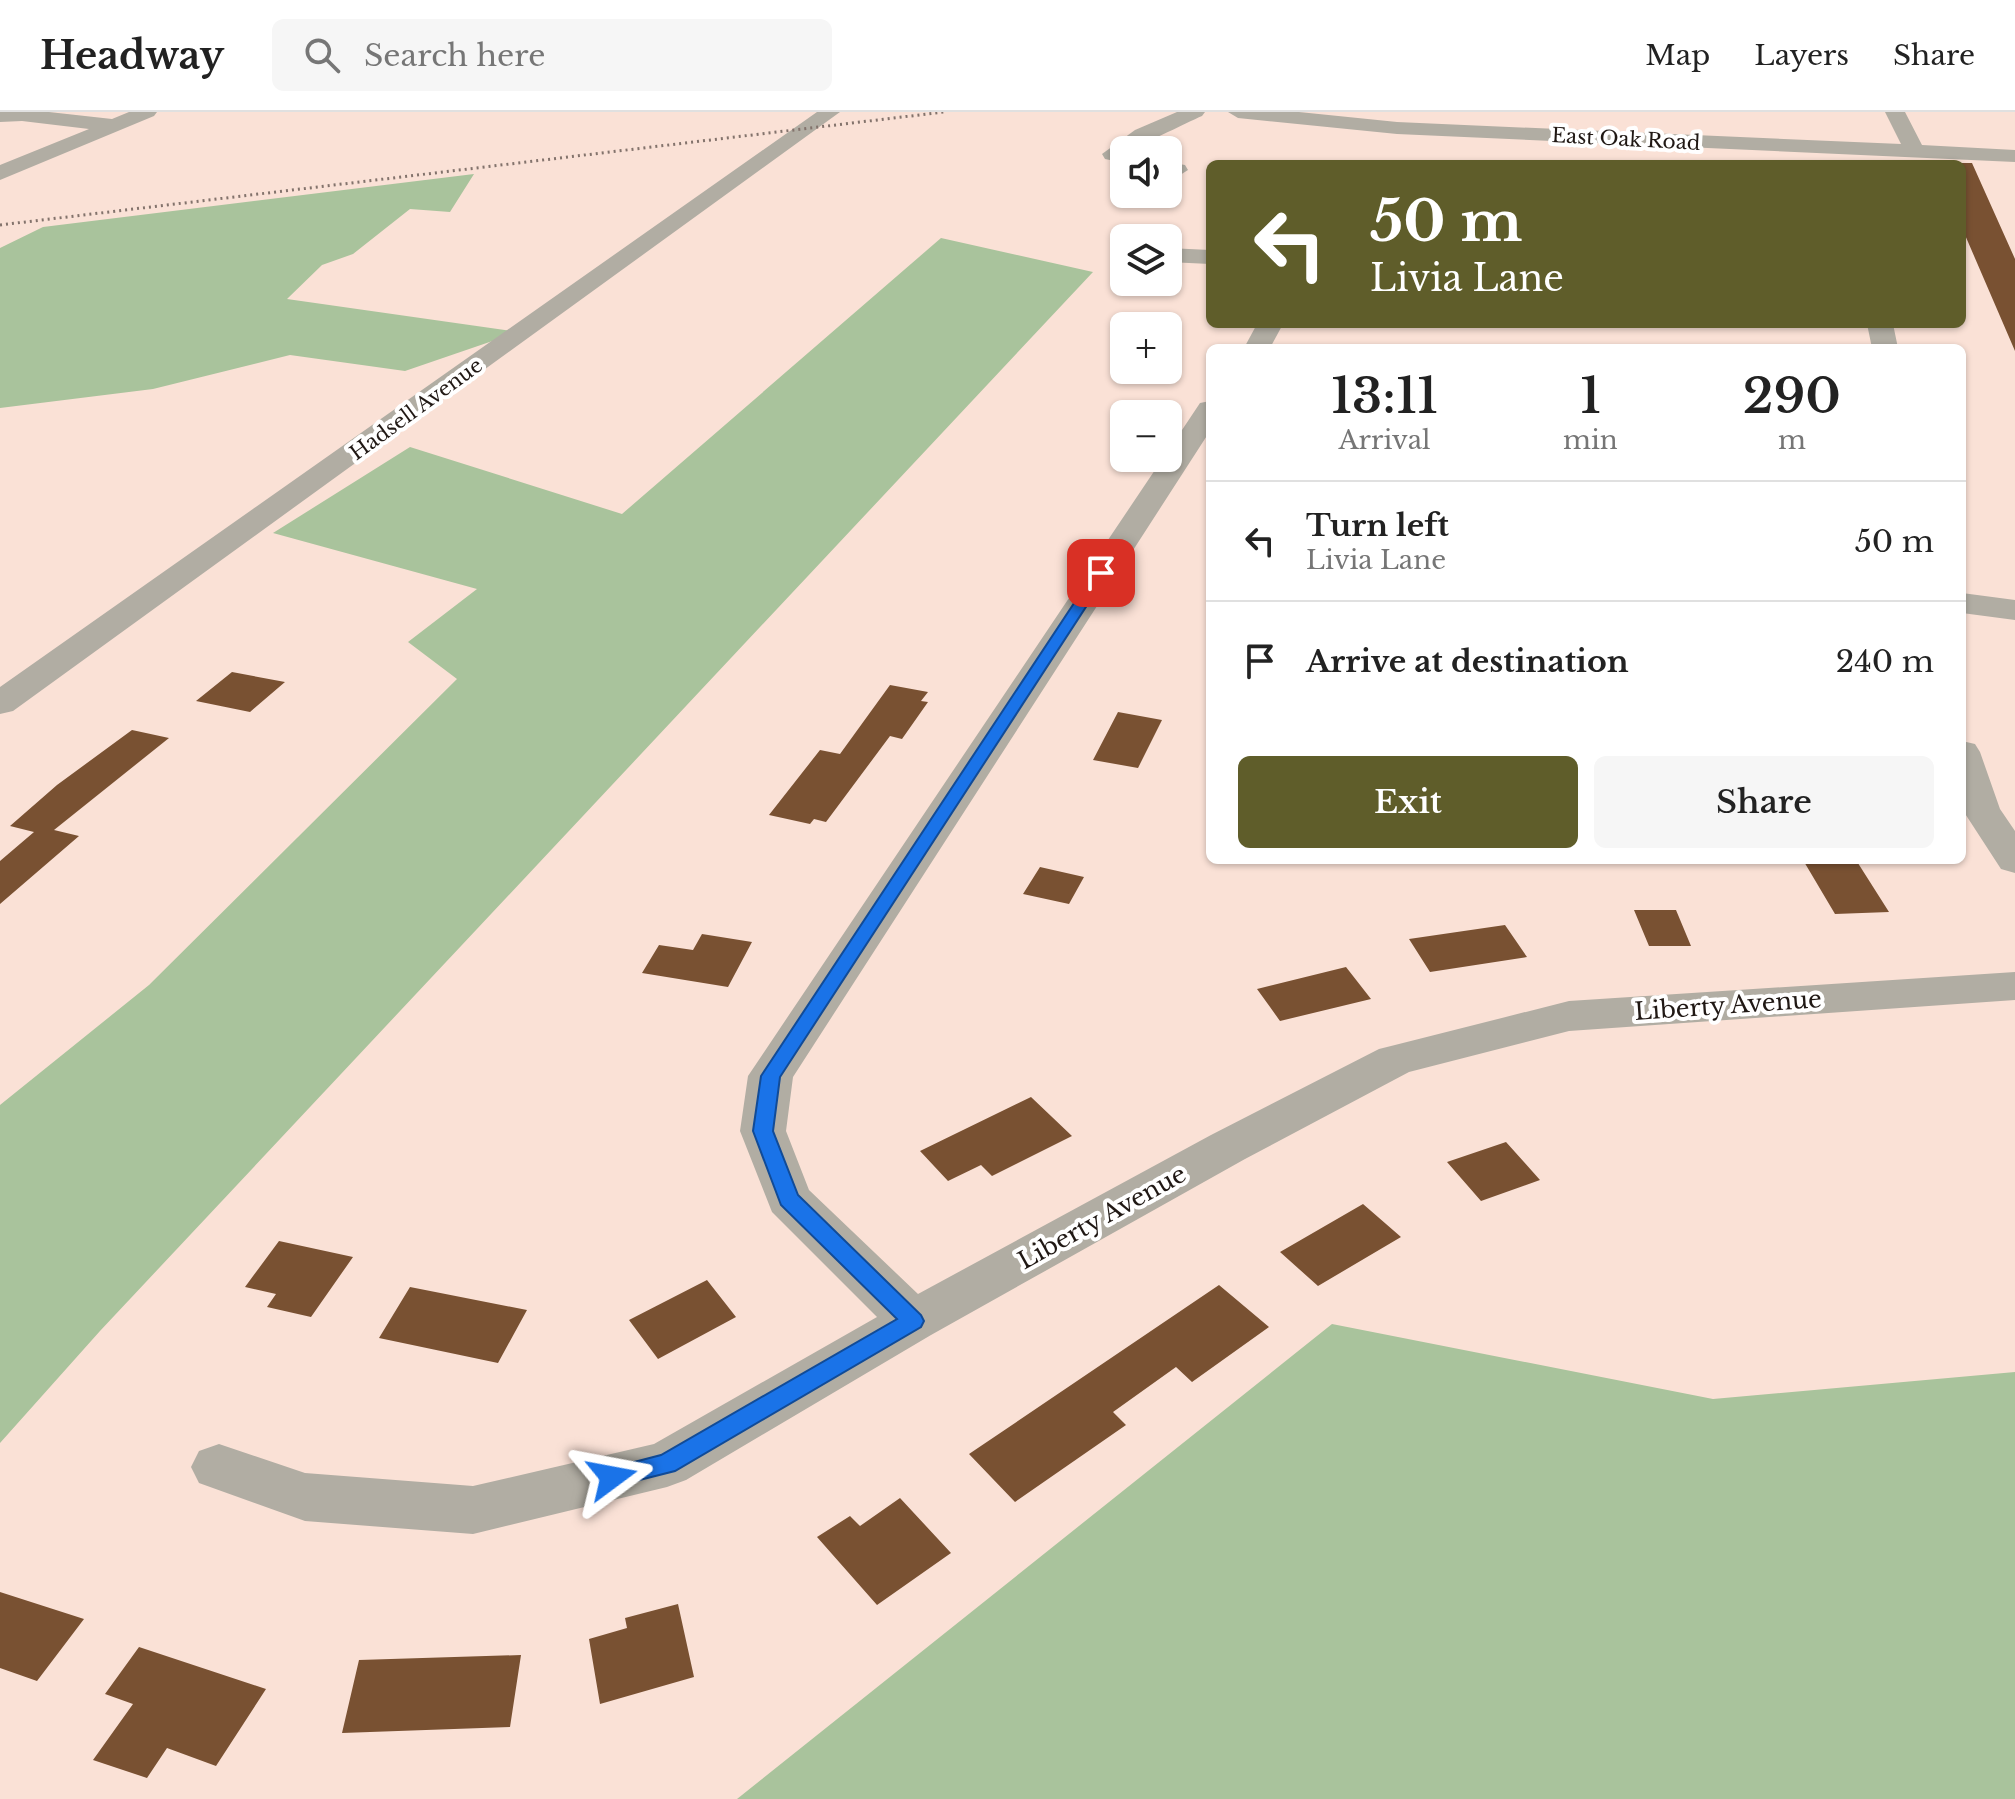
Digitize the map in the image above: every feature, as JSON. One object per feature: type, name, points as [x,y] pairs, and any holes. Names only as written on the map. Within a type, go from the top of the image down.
[{"type":"street","points":[[0,173],[147,112]]},
{"type":"street","name":"Hadsell Avenue","points":[[0,703],[830,112]]},
{"type":"street","points":[[1139,136],[1195,112]]},
{"type":"street","name":"East Oak Road","points":[[1238,112],[1382,126],[1847,156],[1915,152],[2015,156]]},
{"type":"street","points":[[1895,112],[1915,152]]},
{"type":"street","points":[[0,116],[22,115],[114,126]]},
{"type":"street","points":[[1478,154],[1485,132]]},
{"type":"street","points":[[1182,256],[1206,257]]},
{"type":"street","points":[[913,1321],[789,1199],[763,1131],[771,1076],[1206,415]]},
{"type":"street","points":[[1966,604],[2015,610]]},
{"type":"street","points":[[1966,764],[1981,809],[2015,861]]},
{"type":"street","name":"Liberty Avenue","points":[[219,1467],[305,1497],[473,1510],[667,1464],[913,1321],[1214,1154],[1395,1060],[1569,1016],[2015,986]]},
{"type":"green space","points":[[474,174],[450,212],[410,209],[353,254],[322,265],[287,299],[519,332],[405,371],[290,355],[153,389],[0,408],[0,248],[43,227]]},
{"type":"green space","points":[[941,238],[1093,272],[100,1331],[0,1443],[0,1105],[149,985],[457,679],[408,642],[477,589],[273,533],[410,447],[622,514]]},
{"type":"green space","points":[[1332,1324],[1713,1399],[2015,1372],[2015,1799],[737,1799]]},
{"type":"building","points":[[1966,163],[1972,163],[2015,259],[2015,351],[1966,237]]},
{"type":"building","points":[[232,672],[285,682],[250,712],[196,701]]},
{"type":"building","points":[[890,685],[928,692],[921,701],[928,702],[902,739],[890,736],[826,822],[814,819],[810,824],[769,815],[820,750],[840,754]]},
{"type":"building","points":[[1118,712],[1162,720],[1138,768],[1093,760]]},
{"type":"building","points":[[132,730],[169,738],[54,830],[79,836],[0,904],[0,861],[34,832],[10,826],[57,785]]},
{"type":"building","points":[[1805,864],[1859,864],[1889,912],[1835,914]]},
{"type":"building","points":[[1040,867],[1084,877],[1069,904],[1023,894]]},
{"type":"building","points":[[1634,910],[1676,910],[1691,946],[1649,946]]},
{"type":"building","points":[[1505,925],[1527,957],[1430,972],[1409,939]]},
{"type":"building","points":[[702,934],[752,942],[728,987],[642,973],[659,945],[693,950]]},
{"type":"building","points":[[1346,967],[1371,999],[1280,1021],[1257,989]]},
{"type":"building","points":[[1031,1097],[1072,1136],[992,1176],[981,1165],[948,1181],[920,1151]]},
{"type":"building","points":[[1506,1142],[1540,1180],[1481,1201],[1447,1162]]},
{"type":"building","points":[[1363,1204],[1401,1237],[1318,1286],[1280,1252]]},
{"type":"building","points":[[279,1241],[353,1257],[311,1317],[267,1307],[276,1294],[245,1287]]},
{"type":"building","points":[[707,1280],[736,1317],[658,1359],[629,1320]]},
{"type":"building","points":[[1219,1285],[1269,1327],[1192,1382],[1176,1367],[1113,1412],[1126,1425],[1015,1502],[969,1454]]},
{"type":"building","points":[[410,1287],[527,1310],[498,1363],[379,1338]]},
{"type":"building","points":[[900,1498],[951,1553],[877,1605],[817,1537],[850,1516],[860,1526]]},
{"type":"building","points":[[0,1592],[84,1619],[37,1681],[0,1668]]},
{"type":"building","points":[[678,1604],[694,1677],[600,1704],[589,1639],[627,1628],[625,1618]]},
{"type":"building","points":[[139,1647],[266,1689],[216,1766],[167,1748],[147,1778],[93,1760],[133,1704],[105,1694]]},
{"type":"building","points":[[521,1655],[510,1727],[342,1733],[359,1660]]},
{"type":"railway","points":[[0,225],[944,112]]},
{"type":"route","points":[[612,1477],[667,1464],[913,1321],[789,1199],[763,1131],[771,1076],[1101,573]]}]
